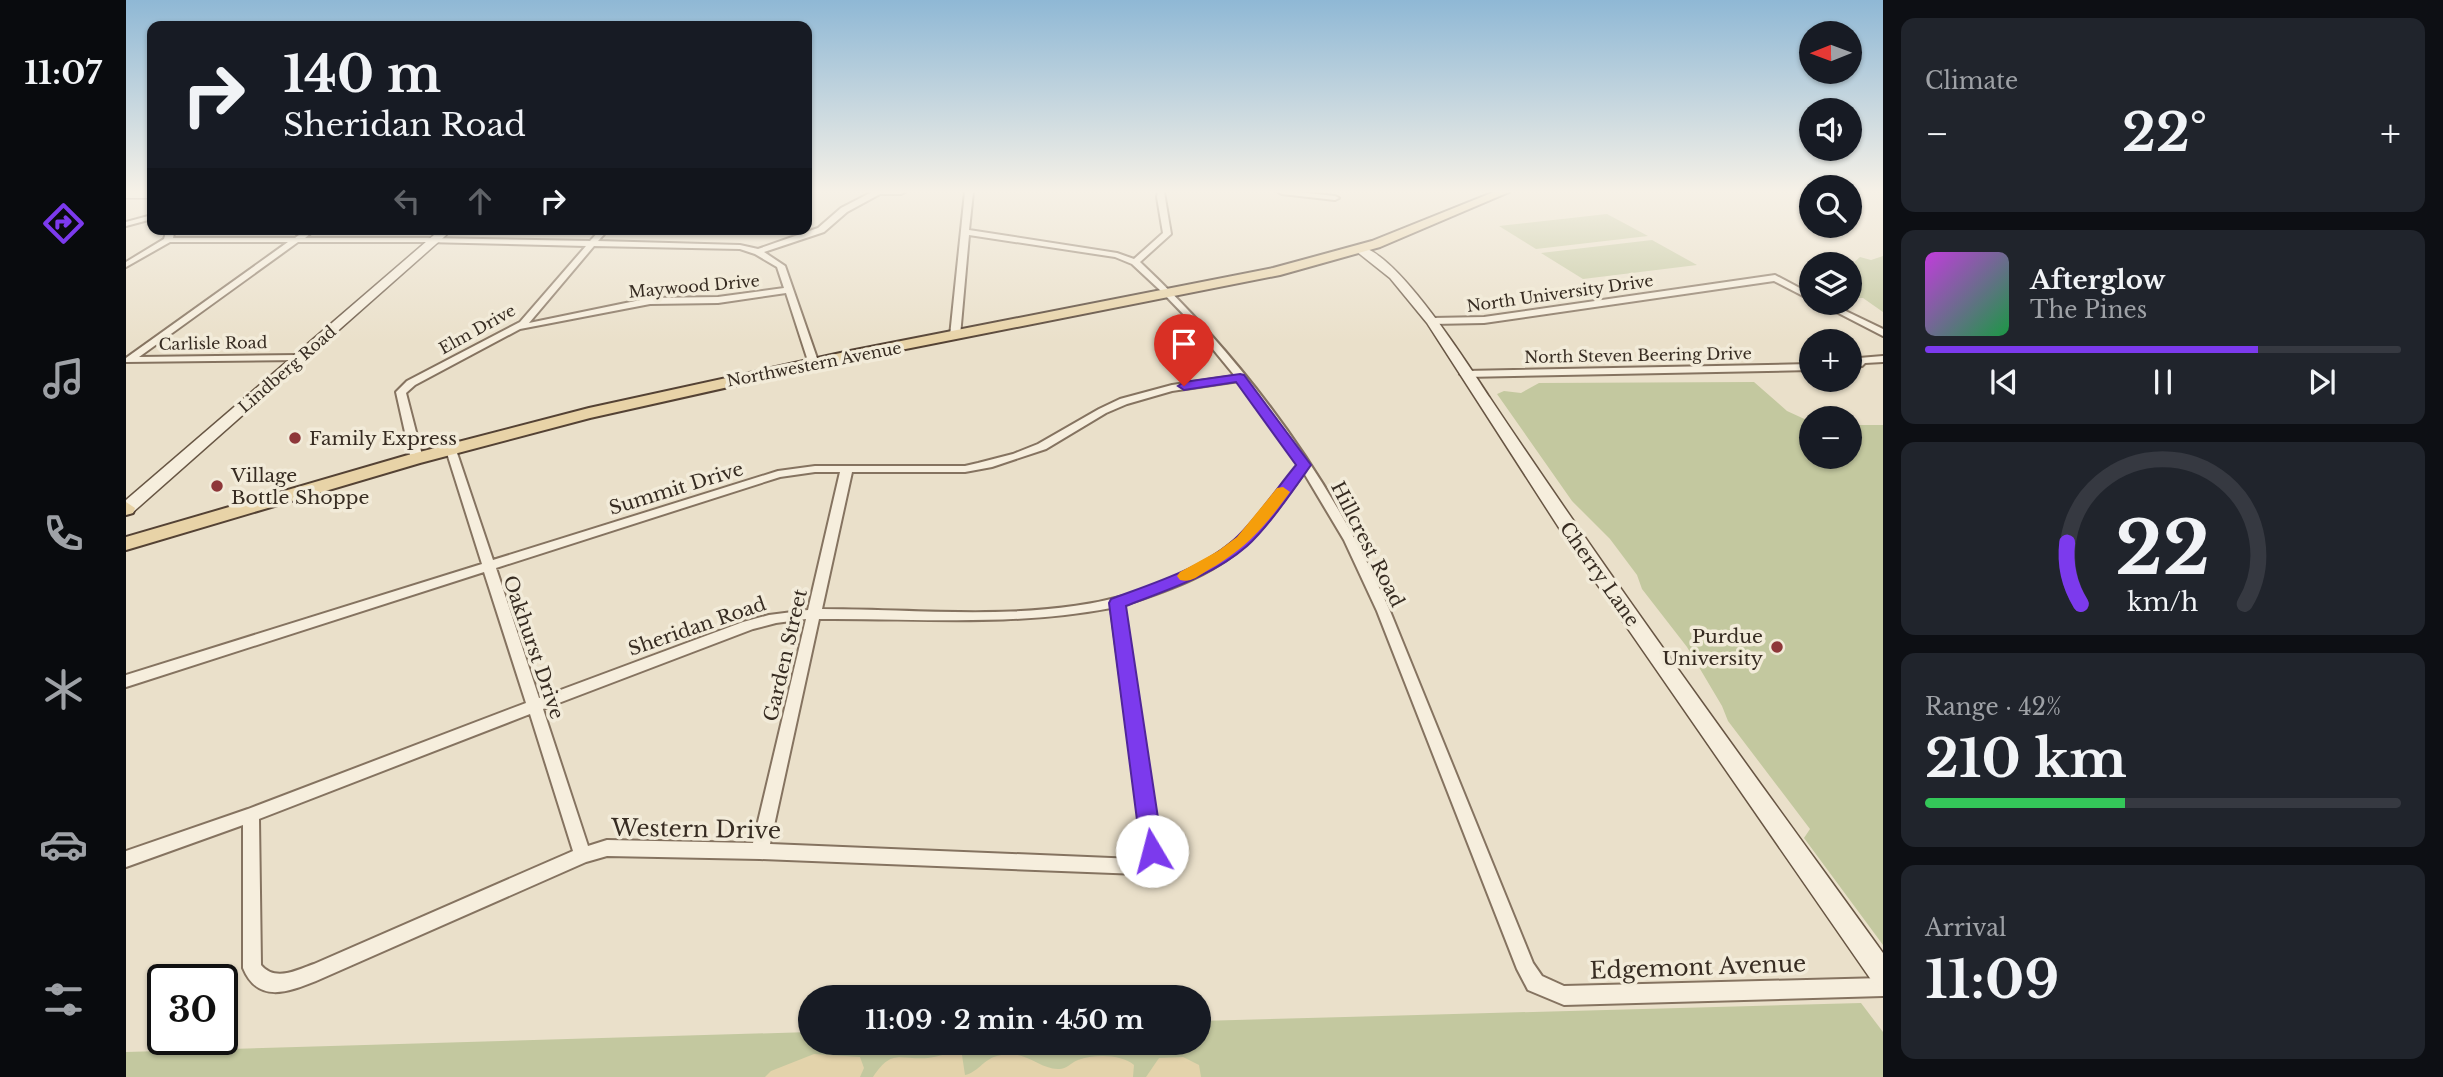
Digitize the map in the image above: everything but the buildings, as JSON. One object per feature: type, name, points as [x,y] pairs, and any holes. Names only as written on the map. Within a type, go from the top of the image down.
[{"type":"main road","name":"Northwestern Avenue","points":[[126,544],[417,459],[586,414],[814,364],[1275,272],[1377,242]]},
{"type":"main road","points":[[126,535],[152,537]]},
{"type":"street","points":[[126,265],[164,242]]},
{"type":"street","points":[[128,360],[294,242]]},
{"type":"street","name":"Lindberg Road","points":[[126,509],[432,242]]},
{"type":"street","points":[[555,242],[717,245],[758,252],[781,266],[814,364]]},
{"type":"street","points":[[758,252],[786,242]]},
{"type":"street","points":[[955,336],[964,242]]},
{"type":"street","points":[[1033,242],[1117,255],[1135,262],[1158,242]]},
{"type":"street","name":"Elm Drive","points":[[417,459],[401,392],[411,383],[519,327],[594,243]]},
{"type":"street","name":"Cherry Lane","points":[[1360,249],[1394,275],[1432,321],[1578,544],[1883,975]]},
{"type":"street","name":"Hillcrest Road","points":[[1135,262],[1170,293],[1240,378],[1304,465],[1339,520],[1408,671],[1526,969]]},
{"type":"street","name":"North University Drive","points":[[1432,321],[1484,320],[1775,278],[1799,291]]},
{"type":"street","name":"Maywood Drive","points":[[519,327],[650,301],[718,300],[790,290]]},
{"type":"street","points":[[1847,315],[1883,333]]},
{"type":"street","name":"Carlisle Road","points":[[128,360],[300,358]]},
{"type":"street","points":[[1862,360],[1883,359]]},
{"type":"street","name":"North Steven Beering Drive","points":[[1465,374],[1799,367]]},
{"type":"street","name":"Summit Drive","points":[[126,681],[778,474],[847,468],[965,469],[1008,460],[1049,443],[1110,407],[1156,392],[1240,378]]},
{"type":"street","name":"Oakhurst Drive","points":[[451,450],[583,855]]},
{"type":"street","name":"Sheridan Road","points":[[126,859],[251,815],[751,624],[815,614],[1024,615],[1082,611],[1117,603],[1175,581],[1224,555],[1243,541],[1304,465]]},
{"type":"street","name":"Garden Street","points":[[760,851],[847,468]]},
{"type":"street","name":"Western Drive","points":[[251,815],[252,968],[257,978],[270,984],[285,984],[316,972],[583,855],[607,848],[760,851],[1139,866],[1152,851],[1117,603]]},
{"type":"street","name":"Edgemont Avenue","points":[[1526,969],[1535,983],[1564,996],[1883,986]]},
{"type":"green space","points":[[1525,242],[1594,242],[1536,249]]},
{"type":"green space","points":[[1633,242],[1656,242],[1697,265],[1583,279],[1541,253]]},
{"type":"green space","points":[[1883,256],[1883,312],[1862,298],[1862,258],[1871,260]]},
{"type":"green space","points":[[1754,382],[1787,411],[1799,416],[1799,469],[1862,469],[1862,425],[1883,425],[1883,945],[1804,838],[1810,829],[1728,721],[1687,647],[1642,589],[1637,575],[1610,539],[1572,501],[1497,394],[1504,391],[1521,393],[1539,383]]},
{"type":"green space","points":[[1861,1003],[1883,1032],[1883,1077],[126,1077],[126,1052],[147,1051],[147,1055],[238,1055],[238,1049],[798,1032],[798,1055],[1211,1055],[1211,1021]]},
{"type":"sand","points":[[811,1055],[860,1057],[864,1068],[860,1077],[765,1077],[771,1071]]},
{"type":"sand","points":[[962,1055],[965,1075],[988,1060],[1002,1055],[1019,1055],[1059,1069],[1075,1061],[1100,1056],[1115,1057],[1134,1065],[1133,1077],[873,1077],[891,1059]]},
{"type":"sand","points":[[1183,1057],[1199,1065],[1201,1077],[1146,1077],[1159,1058]]},
{"type":"slow traffic","points":[[1185,576],[1224,555],[1243,541],[1283,492]]},
{"type":"place","name":"Family Express","points":[[295,438]]},
{"type":"place","name":"Village Bottle Shoppe","points":[[217,486]]},
{"type":"place","name":"Purdue University","points":[[1777,647]]},
{"type":"route","points":[[1152,851],[1117,603],[1204,567],[1243,541],[1304,465],[1240,378],[1184,386]]}]
